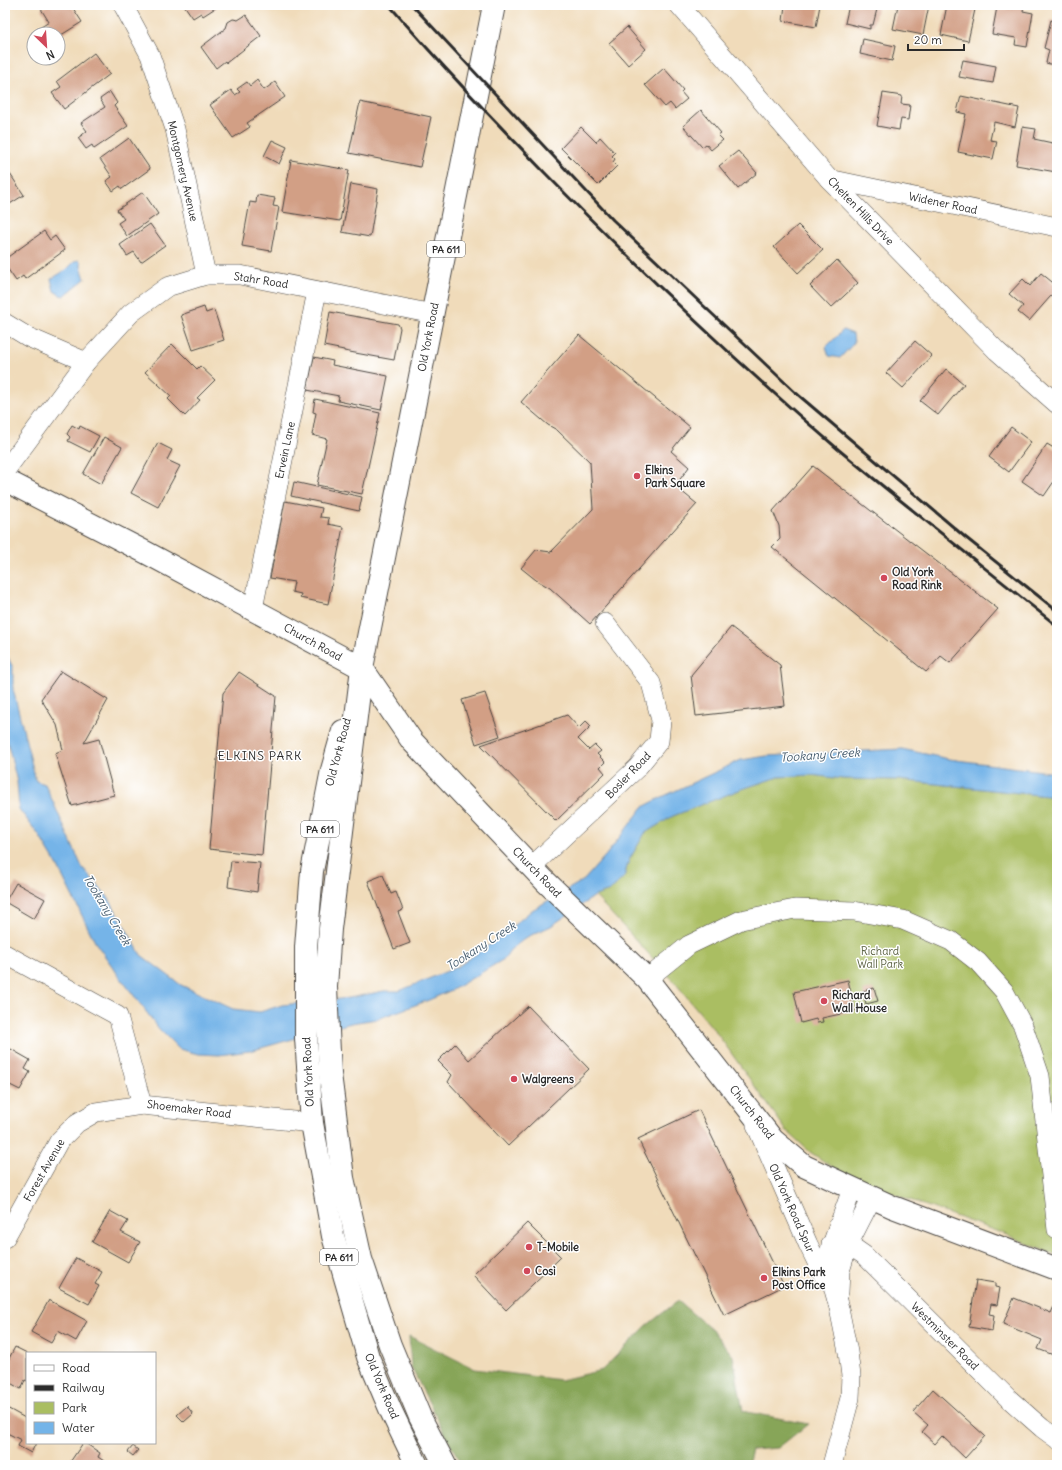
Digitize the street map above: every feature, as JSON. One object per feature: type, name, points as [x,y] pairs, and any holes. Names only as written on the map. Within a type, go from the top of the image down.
[{"type":"main road","name":"Old York Road","points":[[445,1465],[420,1417],[390,1345],[362,1259],[343,1178],[331,1082],[328,1032],[316,991],[306,947],[312,871],[332,770],[362,668],[494,5]]},
{"type":"main road","name":"Church Road","points":[[5,480],[253,609],[362,668],[412,741],[538,874],[647,979],[774,1140],[804,1166],[893,1207],[1057,1269]]},
{"type":"main road","name":"Old York Road","points":[[316,991],[306,1038],[312,1123],[333,1236],[368,1357],[391,1411],[417,1465]]},
{"type":"street","name":"Montgomery Avenue","points":[[123,5],[150,55],[175,129],[206,275]]},
{"type":"street","name":"Chelten Hills Drive","points":[[679,5],[829,179],[997,351],[1057,404]]},
{"type":"street","name":"Widener Road","points":[[829,179],[1057,227]]},
{"type":"street","name":"Stahr Road","points":[[5,471],[86,362],[131,313],[167,287],[206,275],[240,275],[433,314]]},
{"type":"street","name":"Ervein Lane","points":[[253,609],[317,291]]},
{"type":"street","points":[[5,323],[28,337],[86,362]]},
{"type":"street","name":"Bosler Road","points":[[538,874],[637,768],[659,741],[661,720],[651,683],[605,623]]},
{"type":"street","points":[[647,979],[689,945],[741,920],[795,909],[854,910],[903,920],[951,941],[978,962],[1004,992],[1023,1026],[1040,1076],[1057,1230]]},
{"type":"street","name":"Shoemaker Road","points":[[5,954],[118,1016],[142,1105],[312,1123]]},
{"type":"street","name":"Forest Avenue","points":[[5,1238],[59,1141],[77,1123],[96,1112],[142,1105]]},
{"type":"street","name":"Old York Road Spur","points":[[748,1107],[808,1244],[839,1308]]},
{"type":"street","name":"Old York Road Spur","points":[[832,1465],[850,1398],[851,1376],[848,1352],[839,1308],[840,1244],[852,1189]]},
{"type":"street","name":"Old York Road Spur","points":[[840,1244],[872,1198]]},
{"type":"street","name":"Westminster Road","points":[[840,1244],[864,1255],[1008,1398],[1057,1439]]},
{"type":"green space","name":"Richard Wall Park","points":[[811,775],[843,779],[898,780],[1057,797],[1057,1256],[1007,1235],[869,1185],[834,1168],[810,1152],[786,1130],[719,1036],[672,979],[595,896],[610,891],[624,877],[629,860],[645,833],[673,816],[739,790],[778,777]]},
{"type":"green space","points":[[678,1301],[713,1331],[733,1356],[743,1411],[808,1424],[778,1448],[752,1450],[748,1465],[463,1465],[451,1446],[411,1367],[409,1336],[475,1369],[561,1380],[602,1370],[646,1326]]},
{"type":"water","points":[[79,260],[81,262],[85,279],[64,296],[54,291],[51,279],[66,270],[75,261]]},
{"type":"water","points":[[843,330],[853,334],[854,343],[840,358],[829,356],[826,347]]},
{"type":"water","name":"Tookany Creek","points":[[5,651],[13,668],[13,689],[36,781],[45,784],[82,867],[108,897],[141,955],[181,985],[233,1009],[260,1012],[282,1005],[349,998],[384,991],[399,991],[457,967],[495,941],[532,910],[584,880],[606,855],[643,807],[741,760],[767,756],[902,749],[949,759],[1057,773],[1057,797],[899,780],[843,779],[811,775],[778,777],[739,790],[673,816],[645,833],[629,860],[624,877],[610,891],[595,896],[551,926],[527,937],[510,950],[504,959],[454,989],[377,1019],[351,1023],[250,1051],[219,1055],[198,1054],[179,1049],[160,1030],[119,976],[95,942],[57,865],[38,834],[19,809],[17,782],[5,732]]},
{"type":"building","points":[[48,5],[71,5],[82,22],[66,32],[66,26],[43,26],[49,22],[41,9]]},
{"type":"building","points":[[184,5],[220,5],[203,16],[201,13],[193,18]]},
{"type":"building","points":[[785,5],[820,5],[816,27],[783,21]]},
{"type":"building","points":[[849,5],[878,5],[873,25],[870,25],[870,29],[845,23]]},
{"type":"building","points":[[898,5],[929,5],[923,35],[893,29]]},
{"type":"building","points":[[947,5],[976,5],[968,41],[941,35]]},
{"type":"building","points":[[1007,5],[1024,5],[1023,11],[1033,13],[1027,47],[1015,45],[1016,38],[992,34],[997,7],[1006,9]]},
{"type":"building","points":[[246,15],[261,36],[226,63],[225,61],[216,68],[201,47],[226,28],[228,22],[233,19],[238,20]]},
{"type":"building","points":[[1056,19],[1057,66],[1046,63],[1049,50],[1044,48],[1051,20],[1056,22]]},
{"type":"building","points":[[627,27],[646,49],[628,65],[609,43]]},
{"type":"building","points":[[863,39],[895,46],[892,61],[860,54]]},
{"type":"building","points":[[94,53],[110,74],[64,109],[52,93],[61,87],[57,81]]},
{"type":"building","points":[[963,60],[996,66],[993,83],[959,77]]},
{"type":"building","points":[[664,68],[683,90],[681,92],[687,99],[675,109],[670,103],[665,107],[645,85]]},
{"type":"building","points":[[257,80],[264,90],[275,82],[285,97],[247,123],[250,127],[233,138],[210,105],[231,90],[235,95],[240,92],[237,89],[247,82],[250,86]]},
{"type":"building","points":[[110,92],[117,103],[114,106],[128,126],[94,149],[92,145],[86,149],[78,138],[87,131],[81,123],[105,107],[100,99]]},
{"type":"building","points":[[883,93],[902,96],[901,104],[910,105],[908,120],[901,119],[899,130],[877,126]]},
{"type":"building","points":[[961,96],[1019,108],[1015,127],[994,122],[990,140],[997,141],[993,159],[958,152],[966,114],[957,112]]},
{"type":"building","points":[[360,102],[431,117],[420,167],[349,153]]},
{"type":"building","points":[[701,110],[721,133],[718,135],[723,140],[711,150],[706,144],[702,147],[683,126]]},
{"type":"building","points":[[581,127],[596,142],[600,137],[615,153],[612,156],[615,159],[613,162],[617,166],[598,185],[561,148]]},
{"type":"building","points":[[1022,127],[1036,129],[1034,139],[1057,144],[1056,172],[1016,165]]},
{"type":"building","points":[[129,138],[150,169],[122,189],[120,186],[113,191],[106,181],[112,177],[100,159]]},
{"type":"building","points":[[272,140],[287,147],[279,164],[264,156]]},
{"type":"building","points":[[738,151],[757,173],[738,189],[719,166]]},
{"type":"building","points":[[291,160],[349,170],[340,221],[282,212]]},
{"type":"building","points":[[10,174],[24,195],[5,207],[5,177]]},
{"type":"building","points":[[351,184],[378,189],[370,237],[342,232]]},
{"type":"building","points":[[143,192],[158,214],[127,236],[118,223],[124,219],[117,210]]},
{"type":"building","points":[[257,195],[275,198],[273,206],[279,207],[271,251],[242,246],[250,202],[256,203]]},
{"type":"building","points":[[150,224],[165,245],[141,262],[134,252],[127,256],[120,245]]},
{"type":"building","points":[[798,225],[823,250],[798,273],[774,247]]},
{"type":"building","points":[[44,231],[50,240],[55,236],[65,250],[25,279],[23,276],[16,281],[5,265],[5,259]]},
{"type":"building","points":[[837,260],[858,283],[831,308],[810,286]]},
{"type":"building","points":[[1041,273],[1057,286],[1057,289],[1029,321],[1018,312],[1023,306],[1009,294],[1023,279],[1030,286]]},
{"type":"building","points":[[204,307],[206,313],[214,310],[224,340],[193,350],[181,315]]},
{"type":"building","points":[[330,312],[398,324],[400,328],[394,360],[324,346]]},
{"type":"building","name":"Elkins Park Square","points":[[579,335],[690,427],[671,451],[689,467],[675,486],[697,504],[590,624],[550,588],[536,580],[521,568],[536,550],[551,552],[593,509],[590,462],[557,430],[548,425],[521,402]]},
{"type":"building","points":[[915,341],[932,356],[903,388],[886,373]]},
{"type":"building","points":[[172,344],[197,369],[200,366],[215,380],[197,398],[200,400],[185,416],[168,399],[171,396],[145,372]]},
{"type":"building","points":[[314,357],[333,361],[332,365],[388,376],[381,410],[338,401],[339,396],[307,390]]},
{"type":"building","points":[[946,369],[964,384],[938,415],[920,401]]},
{"type":"building","points":[[315,399],[380,413],[362,494],[317,485],[327,439],[312,435],[316,413],[313,412]]},
{"type":"building","points":[[72,425],[79,429],[80,426],[99,436],[90,452],[68,441],[70,437],[67,434]]},
{"type":"building","points":[[1011,427],[1031,442],[1009,472],[989,457]]},
{"type":"building","points":[[104,437],[122,447],[101,484],[83,474]]},
{"type":"building","points":[[158,443],[172,450],[167,460],[180,466],[158,507],[131,493]]},
{"type":"building","points":[[1047,444],[1057,450],[1057,477],[1044,496],[1022,481]]},
{"type":"building","name":"Old York Road Rink","points":[[813,466],[998,609],[950,663],[941,656],[926,672],[772,547],[780,539],[779,526],[773,511]]},
{"type":"building","points":[[294,482],[362,497],[359,511],[291,496]]},
{"type":"building","points":[[285,501],[322,508],[320,517],[329,518],[328,524],[343,527],[328,604],[300,598],[301,594],[292,592],[294,582],[270,578]]},
{"type":"building","points":[[731,627],[780,665],[785,706],[696,716],[691,675]]},
{"type":"building","points":[[61,671],[108,700],[84,743],[99,739],[114,795],[72,806],[55,753],[63,750],[57,725],[41,699]]},
{"type":"building","points":[[239,672],[276,696],[262,855],[209,849],[223,693]]},
{"type":"building","points":[[485,693],[500,736],[476,744],[462,700]]},
{"type":"building","points":[[567,715],[579,728],[586,721],[591,726],[578,739],[589,750],[595,745],[601,751],[597,754],[605,762],[600,767],[605,773],[556,821],[481,745]]},
{"type":"building","points":[[231,861],[260,863],[257,892],[228,887]]},
{"type":"building","points":[[383,875],[391,894],[396,892],[403,910],[398,912],[410,943],[394,949],[368,881]]},
{"type":"building","points":[[16,883],[45,899],[34,919],[5,902]]},
{"type":"building","name":"Richard Wall House","points":[[848,980],[855,1011],[822,1018],[823,1022],[817,1023],[816,1019],[801,1023],[794,992]]},
{"type":"building","points":[[874,988],[878,1001],[866,1004],[863,991]]},
{"type":"building","name":"Walgreens","points":[[528,1006],[589,1069],[508,1146],[448,1082],[452,1075],[438,1061],[455,1044],[469,1060]]},
{"type":"building","points":[[9,1048],[30,1060],[25,1069],[30,1072],[20,1090],[10,1085],[8,1087],[5,1086],[5,1057]]},
{"type":"building","points":[[699,1110],[784,1286],[724,1315],[638,1139]]},
{"type":"building","points":[[110,1211],[128,1221],[121,1232],[140,1242],[128,1262],[92,1242]]},
{"type":"building","points":[[527,1223],[561,1257],[506,1310],[473,1275]]},
{"type":"building","points":[[76,1258],[102,1272],[95,1284],[99,1286],[89,1304],[59,1288]]},
{"type":"building","points":[[976,1280],[995,1283],[995,1287],[1000,1288],[997,1305],[991,1304],[989,1314],[994,1315],[992,1331],[969,1327]]},
{"type":"building","points":[[1014,1298],[1051,1313],[1055,1304],[1057,1305],[1056,1356],[1038,1349],[1042,1340],[1003,1324]]},
{"type":"building","points":[[49,1300],[87,1321],[76,1341],[58,1331],[51,1343],[31,1332]]},
{"type":"building","points":[[15,1347],[26,1352],[26,1380],[21,1389],[5,1380],[5,1366]]},
{"type":"building","points":[[933,1389],[985,1436],[965,1458],[942,1436],[935,1444],[922,1432],[928,1425],[913,1412]]},
{"type":"building","points":[[187,1406],[193,1414],[184,1422],[177,1415]]},
{"type":"building","points":[[5,1407],[26,1418],[26,1444],[36,1444],[31,1453],[18,1446],[21,1440],[5,1432]]},
{"type":"building","points":[[82,1444],[86,1444],[100,1453],[98,1457],[110,1465],[68,1465]]},
{"type":"building","points":[[133,1446],[138,1450],[133,1456],[128,1452]]},
{"type":"railway","points":[[389,5],[446,69],[616,245],[763,384],[839,450],[1057,626]]},
{"type":"railway","points":[[412,5],[613,220],[796,393],[965,537],[1057,611]]},
{"type":"place","name":"Elkins Park Square","points":[[637,476]]},
{"type":"place","name":"Old York Road Rink","points":[[884,578]]},
{"type":"place","name":"Richard Wall House","points":[[824,1001]]},
{"type":"place","name":"Walgreens","points":[[514,1079]]},
{"type":"place","name":"T-Mobile","points":[[529,1247]]},
{"type":"place","name":"Così","points":[[527,1271]]},
{"type":"place","name":"Elkins Park Post Office","points":[[764,1278]]},
{"type":"district","name":"ELKINS PARK","points":[[260,756]]}]
